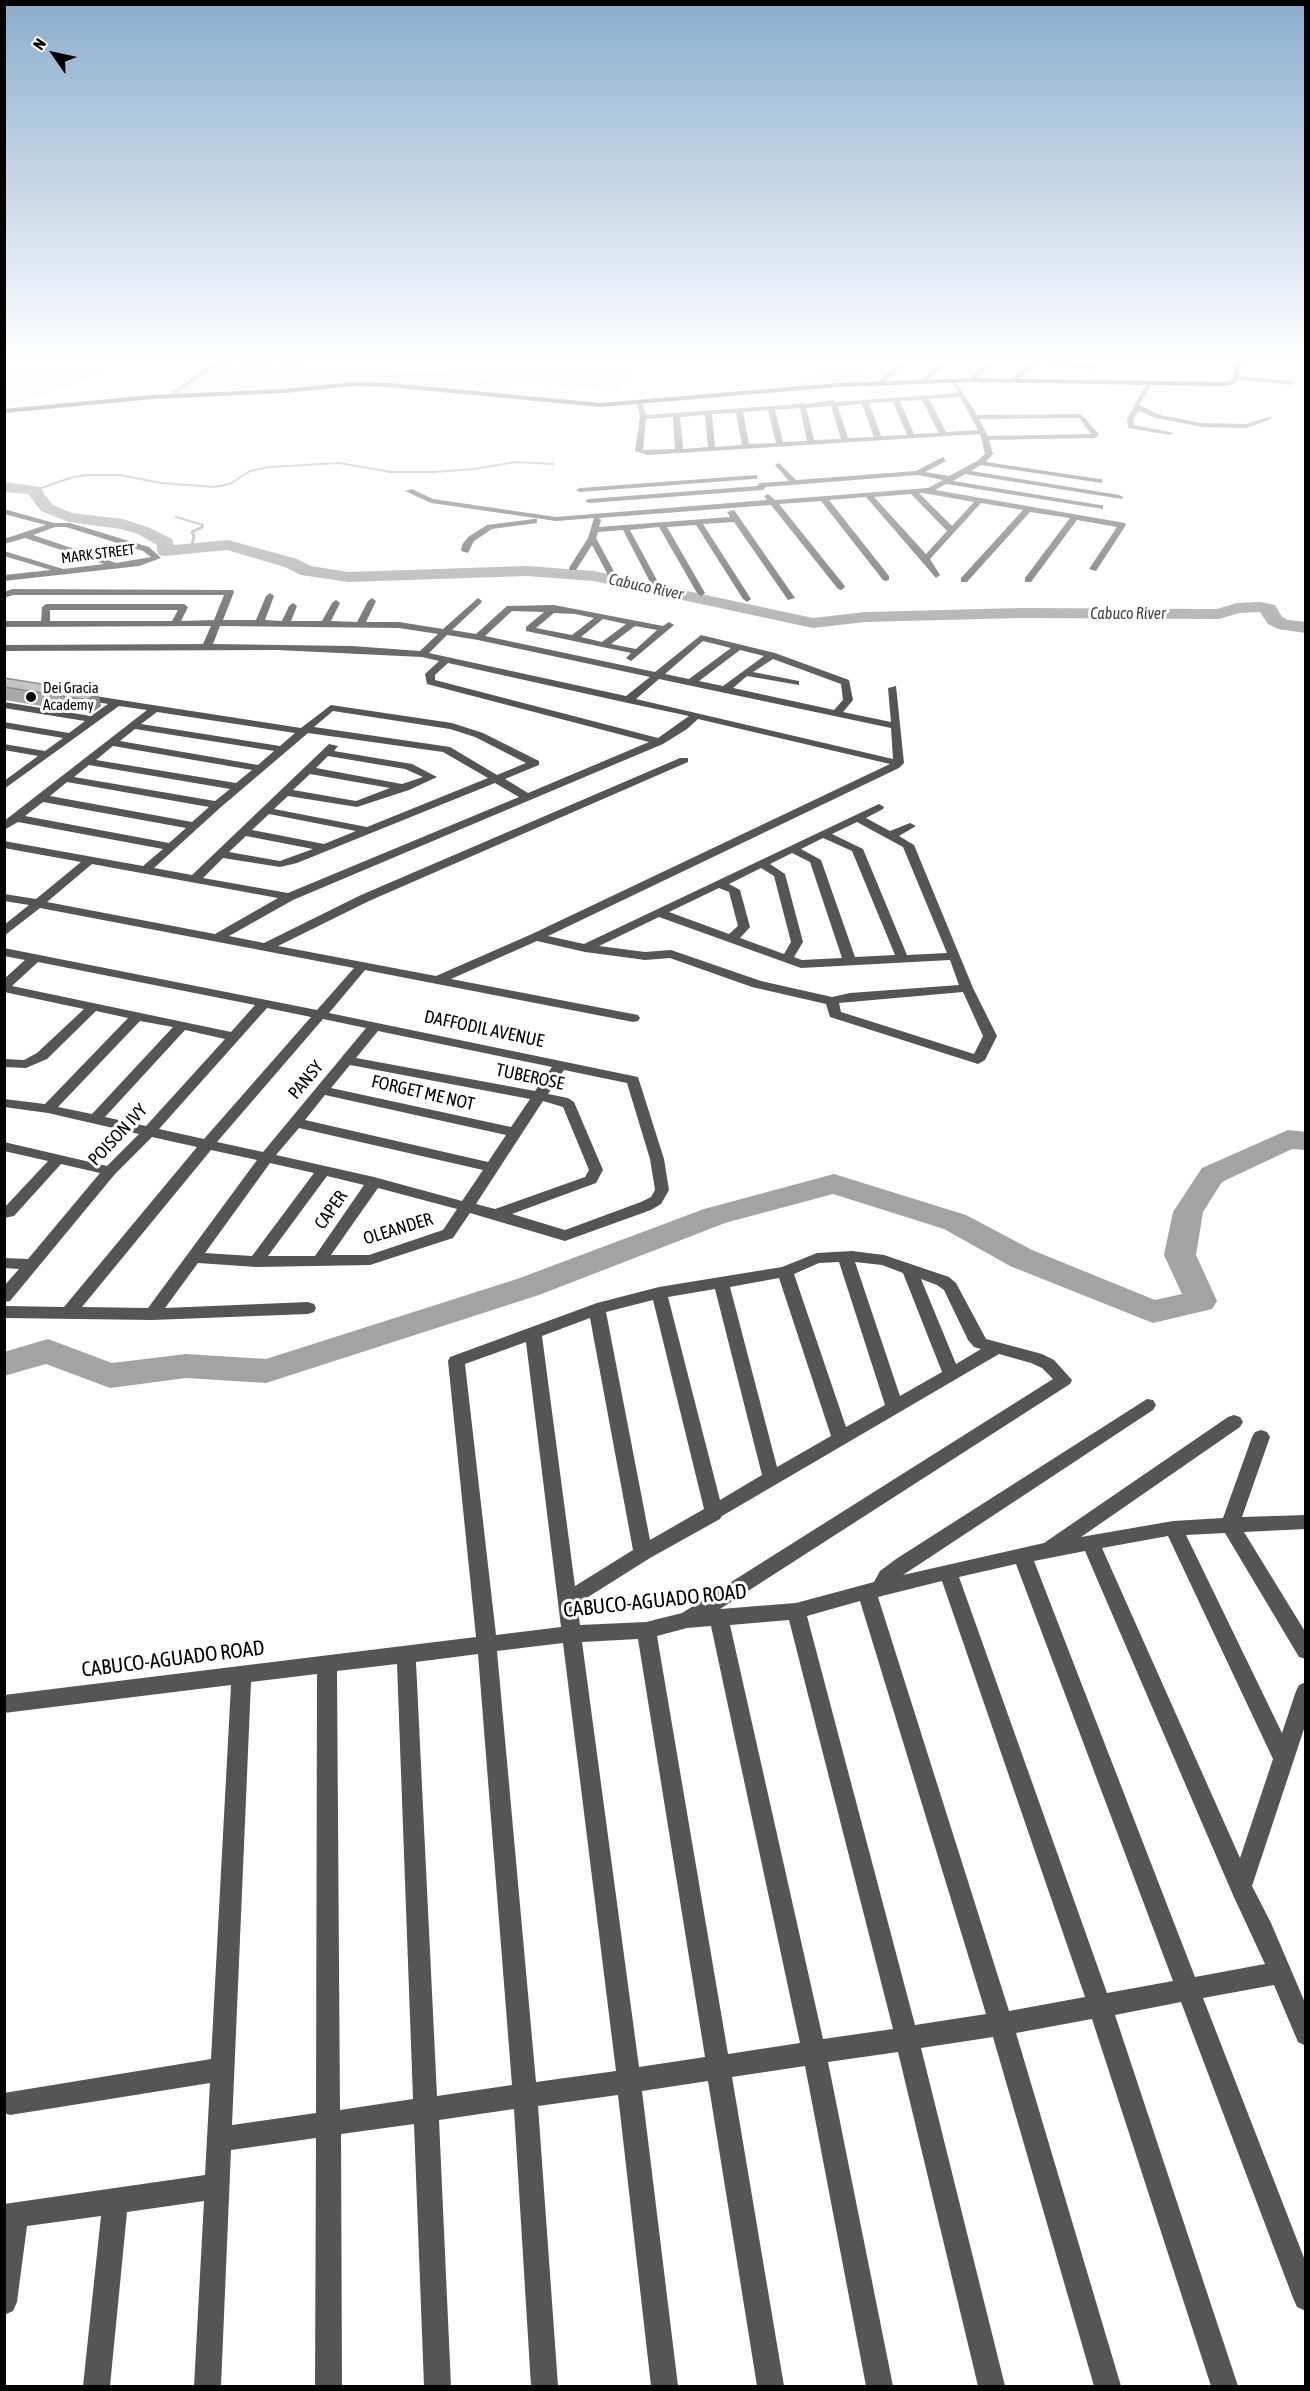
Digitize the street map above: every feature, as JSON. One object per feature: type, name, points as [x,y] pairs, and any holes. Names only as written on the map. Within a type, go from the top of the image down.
[{"type":"street","points":[[784,471],[794,482]]},
{"type":"street","points":[[918,473],[922,471]]},
{"type":"street","points":[[465,551],[471,539],[497,524],[598,514],[917,491],[935,488],[965,471],[1119,497]]},
{"type":"street","points":[[1038,471],[1099,481]]},
{"type":"street","points":[[573,568],[593,534],[598,514],[580,490],[752,473],[772,502],[841,587]]},
{"type":"street","points":[[589,501],[918,473],[949,481],[1100,507]]},
{"type":"street","points":[[409,491],[431,501],[556,519]]},
{"type":"street","points":[[917,491],[1122,525],[1093,568]]},
{"type":"street","points":[[917,491],[952,531]]},
{"type":"street","points":[[676,495],[685,508]]},
{"type":"street","points":[[868,495],[926,559],[936,575]]},
{"type":"street","points":[[823,498],[886,578]]},
{"type":"street","points":[[926,559],[979,501]]},
{"type":"street","points":[[726,505],[791,598]]},
{"type":"street","points":[[964,580],[1028,509]]},
{"type":"street","points":[[660,510],[701,593]]},
{"type":"street","points":[[4,511],[54,525]]},
{"type":"street","points":[[1028,580],[1075,517]]},
{"type":"street","points":[[593,534],[625,527],[736,519]]},
{"type":"street","points":[[698,522],[747,599]]},
{"type":"street","points":[[4,543],[54,525]]},
{"type":"street","name":"MARK STREET","points":[[4,578],[118,566],[157,558],[138,546],[73,526],[54,525]]},
{"type":"street","points":[[625,527],[654,582]]},
{"type":"street","points":[[4,531],[118,566]]},
{"type":"street","points":[[593,534],[612,575]]},
{"type":"street","points":[[4,553],[65,572]]},
{"type":"street","points":[[4,567],[29,576]]},
{"type":"street","points":[[4,594],[12,592],[230,592],[232,594],[207,647]]},
{"type":"street","points":[[259,623],[270,596]]},
{"type":"street","points":[[361,623],[372,601]]},
{"type":"street","points":[[422,654],[478,601]]},
{"type":"street","points":[[326,623],[336,603]]},
{"type":"street","points":[[286,623],[293,606]]},
{"type":"street","points":[[45,624],[46,607],[184,608],[176,623]]},
{"type":"street","points":[[478,637],[510,608],[554,608],[667,627],[619,668]]},
{"type":"street","points":[[554,608],[529,629],[638,651]]},
{"type":"street","points":[[4,612],[5,625],[361,623],[446,631],[896,726]]},
{"type":"street","points":[[574,638],[602,616]]},
{"type":"street","points":[[604,644],[634,622]]},
{"type":"street","points":[[628,700],[701,638],[772,655],[846,682],[848,700],[836,714]]},
{"type":"street","points":[[690,683],[738,646]]},
{"type":"street","points":[[4,648],[352,649],[422,654],[899,763]]},
{"type":"street","points":[[725,690],[772,655]]},
{"type":"street","points":[[446,659],[430,674],[430,682],[658,742]]},
{"type":"street","points":[[777,701],[796,683],[817,672]]},
{"type":"street","points":[[745,673],[796,683]]},
{"type":"street","points":[[892,688],[899,763]]},
{"type":"street","points":[[69,695],[304,730],[348,733],[446,750],[527,797]]},
{"type":"street","points":[[4,786],[116,703]]},
{"type":"street","points":[[4,705],[95,720]]},
{"type":"street","points":[[4,827],[157,707]]},
{"type":"street","points":[[146,870],[217,805],[331,708],[452,726],[479,735],[535,763],[326,848],[280,864],[219,854]]},
{"type":"street","points":[[217,938],[289,897],[658,742],[683,727],[696,715]]},
{"type":"street","points":[[4,725],[71,736]]},
{"type":"street","points":[[132,726],[281,749]]},
{"type":"street","points":[[195,879],[348,733]]},
{"type":"street","points":[[111,743],[260,768]]},
{"type":"street","points":[[4,747],[47,754]]},
{"type":"street","points":[[284,792],[357,804],[432,777],[408,766],[326,753]]},
{"type":"street","points":[[266,947],[365,898],[684,760]]},
{"type":"street","points":[[89,762],[239,787]]},
{"type":"street","points":[[438,980],[536,937],[899,763]]},
{"type":"street","points":[[4,769],[24,772]]},
{"type":"street","points":[[307,770],[405,788]]},
{"type":"street","points":[[66,779],[217,805]]},
{"type":"street","points":[[41,798],[195,826]]},
{"type":"street","points":[[585,948],[879,807]]},
{"type":"street","points":[[265,810],[366,830]]},
{"type":"street","points":[[16,818],[172,847]]},
{"type":"street","points":[[832,1001],[835,1014],[978,1060],[990,1036],[967,988],[908,845],[857,818]]},
{"type":"street","points":[[891,835],[910,826]]},
{"type":"street","points":[[242,832],[326,848]]},
{"type":"street","points":[[823,834],[857,849],[903,960]]},
{"type":"street","points":[[4,844],[289,897]]},
{"type":"street","points":[[792,849],[815,860],[850,962]]},
{"type":"street","points":[[4,932],[90,860]]},
{"type":"street","points":[[762,864],[779,874],[797,942],[786,960]]},
{"type":"street","points":[[719,884],[734,890],[744,927],[731,939]]},
{"type":"street","points":[[4,897],[633,1018]]},
{"type":"street","points":[[657,912],[801,964],[955,956]]},
{"type":"street","points":[[536,937],[585,948],[645,956],[671,954],[757,984],[832,1001],[850,997],[967,988]]},
{"type":"street","name":"DAFFODIL AVENUE","points":[[4,952],[264,1003],[633,1080],[657,1159],[662,1190],[656,1200],[646,1206],[565,1236],[496,1214]]},
{"type":"street","points":[[4,987],[35,958]]},
{"type":"street","points":[[68,1313],[206,1146],[318,1014],[363,965]]},
{"type":"street","points":[[4,987],[232,1036]]},
{"type":"street","name":"POISON IVY","points":[[4,1297],[110,1171],[149,1132],[232,1036],[264,1003]]},
{"type":"street","points":[[4,1063],[26,1064],[42,1056],[94,1006]]},
{"type":"street","points":[[48,1109],[138,1016]]},
{"type":"street","points":[[95,1120],[183,1024]]},
{"type":"street","name":"PANSY","points":[[153,1314],[266,1158],[375,1026]]},
{"type":"street","name":"TUBEROSE","points":[[347,1060],[563,1101],[569,1106],[596,1170],[591,1180],[496,1214]]},
{"type":"street","name":"OLEANDER","points":[[193,1257],[256,1262],[369,1260],[448,1234],[560,1065]]},
{"type":"street","name":"FORGET ME NOT","points":[[322,1090],[516,1134]]},
{"type":"street","points":[[4,1103],[48,1109],[374,1182],[496,1214]]},
{"type":"street","points":[[294,1122],[493,1168]]},
{"type":"street","points":[[4,1146],[110,1171]]},
{"type":"street","points":[[4,1213],[9,1212],[57,1160]]},
{"type":"street","points":[[256,1262],[323,1171]]},
{"type":"street","name":"CAPER","points":[[319,1261],[374,1182]]},
{"type":"street","points":[[845,1256],[895,1408]]},
{"type":"street","points":[[545,2386],[525,2095],[487,1644],[456,1361],[597,1309],[659,1293],[785,1272],[817,1258],[867,1256],[909,1268],[933,1277],[950,1287],[974,1336],[980,1343],[1036,1358],[1048,1364],[1064,1380],[687,1620]]},
{"type":"street","points":[[4,1263],[30,1264]]},
{"type":"street","points":[[909,1268],[952,1375]]},
{"type":"street","points":[[785,1272],[841,1440]]},
{"type":"street","points":[[721,1282],[772,1480]]},
{"type":"street","points":[[659,1293],[714,1514]]},
{"type":"street","points":[[4,1312],[153,1314],[308,1308]]},
{"type":"street","points":[[597,1309],[643,1553]]},
{"type":"street","points":[[533,1333],[629,2081],[665,2386]]},
{"type":"street","points":[[566,1601],[643,1553],[714,1514],[997,1348]]},
{"type":"street","points":[[1108,2386],[873,1590],[903,1564],[1147,1405]]},
{"type":"street","points":[[1047,1550],[1234,1422]]},
{"type":"street","points":[[1262,1437],[1230,1525],[1305,1651]]},
{"type":"street","name":"CABUCO-AGUADO ROAD","points":[[4,1704],[570,1634],[646,1630],[687,1620],[796,1611],[873,1590],[1047,1550],[1173,1528],[1305,1522]]},
{"type":"street","points":[[1173,1528],[1283,1757]]},
{"type":"street","points":[[1091,1544],[1241,1887],[1263,1931],[1278,1973],[1305,2034]]},
{"type":"street","points":[[1022,1555],[1305,2298]]},
{"type":"street","points":[[948,1572],[1100,2006],[1225,2386]]},
{"type":"street","points":[[796,1611],[907,2038],[992,2386]]},
{"type":"street","points":[[718,1618],[814,2052],[880,2386]]},
{"type":"street","points":[[646,1630],[771,2386]]},
{"type":"street","points":[[406,1654],[438,2386]]},
{"type":"street","points":[[327,1664],[329,2386]]},
{"type":"street","points":[[208,2386],[241,1675]]},
{"type":"street","points":[[1241,1887],[1305,1691]]},
{"type":"street","points":[[219,2139],[629,2081],[1001,2024],[1278,1973]]},
{"type":"street","points":[[10,2103],[222,2069]]},
{"type":"street","points":[[4,2301],[10,2216],[217,2186]]},
{"type":"street","points":[[96,2386],[115,2201]]},
{"type":"building","points":[[4,678],[98,693],[87,700],[4,687]]},
{"type":"waterway","points":[[36,490],[73,477],[88,475],[120,475],[161,483],[214,487],[230,484],[252,471]]},
{"type":"waterway","points":[[383,471],[453,471]]},
{"type":"waterway","name":"Cabuco River","points":[[4,487],[36,490],[36,495],[47,508],[69,517],[123,524],[144,531],[166,543],[165,551],[228,545],[291,563],[307,571],[348,577],[527,571],[594,576],[813,623],[865,617],[1020,613],[1219,614],[1237,608],[1260,607],[1269,609],[1274,620],[1284,625],[1306,628]]},
{"type":"waterway","points":[[176,517],[203,525],[201,527]]},
{"type":"waterway","points":[[174,550],[192,545],[194,536],[192,532],[201,527]]},
{"type":"waterway","points":[[4,1364],[48,1351],[110,1376],[186,1366],[266,1371],[528,1287],[715,1216],[834,1184],[955,1222],[1021,1258],[1153,1312],[1201,1301],[1180,1255],[1188,1212],[1212,1175],[1288,1139],[1306,1141]]},
{"type":"place","name":"Dei Gracia Academy","points":[[31,697]]}]
